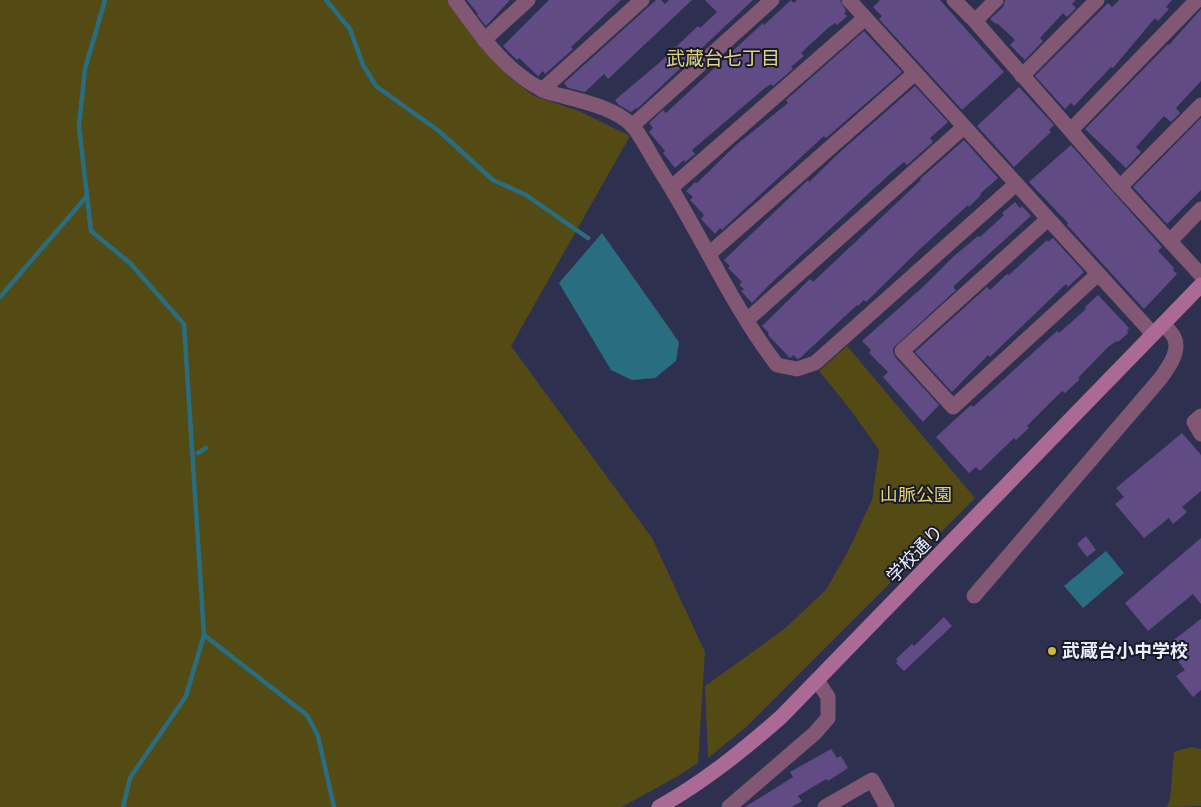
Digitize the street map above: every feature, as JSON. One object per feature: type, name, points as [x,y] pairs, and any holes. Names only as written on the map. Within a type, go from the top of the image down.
[{"type":"street","points":[[455,0],[484,40],[511,70],[542,90],[599,107],[614,113],[632,126],[672,188],[765,350],[777,365],[797,369],[815,362],[1016,184]]},
{"type":"street","points":[[484,40],[528,0]]},
{"type":"street","points":[[542,90],[642,0]]},
{"type":"street","points":[[632,126],[772,0]]},
{"type":"street","points":[[849,0],[1098,274],[1159,329],[1174,338],[1176,346],[1171,362],[1160,379],[974,596]]},
{"type":"street","points":[[954,0],[975,21],[1120,187],[1201,275]]},
{"type":"street","points":[[975,21],[996,0]]},
{"type":"street","points":[[1022,76],[1097,0]]},
{"type":"street","points":[[1071,130],[1197,0]]},
{"type":"street","points":[[672,188],[865,18]]},
{"type":"street","points":[[709,254],[915,73]]},
{"type":"street","points":[[1120,187],[1201,105]]},
{"type":"street","points":[[747,320],[964,127]]},
{"type":"street","points":[[1170,242],[1201,209]]},
{"type":"street","points":[[1048,219],[902,351],[952,407],[1098,274]]},
{"type":"street","name":"学校通り","points":[[659,807],[713,773],[781,717],[1201,285]]},
{"type":"street","points":[[1201,416],[1194,422],[1201,434]]},
{"type":"street","points":[[729,807],[815,734],[828,718],[828,696],[817,680]]},
{"type":"street","points":[[825,807],[872,780],[886,807]]},
{"type":"green space","points":[[0,0],[446,0],[508,76],[534,96],[579,111],[630,136],[511,346],[652,538],[705,652],[698,763],[622,807],[0,807]]},
{"type":"green space","name":"山脈公園","points":[[847,346],[975,498],[747,726],[708,758],[705,686],[783,630],[826,590],[849,549],[872,500],[879,450],[850,409],[819,371]]},
{"type":"green space","points":[[1191,747],[1201,749],[1201,806],[1167,807],[1170,799],[1174,752]]},
{"type":"water","points":[[602,233],[679,342],[676,361],[655,378],[632,380],[611,370],[559,283]]},
{"type":"water","points":[[1106,551],[1124,573],[1083,608],[1064,586]]},
{"type":"building","points":[[467,0],[510,0],[486,26]]},
{"type":"building","points":[[549,0],[621,0],[571,47],[573,49],[545,74],[543,71],[538,76],[519,58],[517,60],[503,46]]},
{"type":"building","points":[[656,0],[661,0],[665,4],[669,0],[692,0],[608,79],[604,74],[585,92],[568,88],[564,83]]},
{"type":"building","points":[[705,0],[753,0],[637,109],[631,112],[619,105],[615,100],[659,63],[698,26],[700,28],[717,12]]},
{"type":"building","points":[[791,0],[794,3],[797,0],[840,0],[846,11],[844,13],[847,16],[837,25],[835,23],[828,28],[801,53],[804,56],[791,67],[793,69],[773,86],[771,84],[765,88],[692,150],[695,154],[675,168],[663,153],[665,151],[649,132],[653,128],[649,123],[663,110],[666,113],[763,23],[764,25]]},
{"type":"building","points":[[880,0],[940,0],[1004,72],[962,110],[879,19],[882,16],[873,7]]},
{"type":"building","points":[[1005,0],[1076,0],[1072,4],[1076,8],[1067,17],[1063,13],[1040,38],[1043,41],[1025,60],[1010,45],[1015,40],[990,19],[1003,7]]},
{"type":"building","points":[[1119,0],[1172,0],[1166,7],[1169,9],[1158,21],[1155,18],[1113,68],[1111,67],[1074,106],[1071,103],[1065,109],[1035,76],[1108,3],[1112,7]]},
{"type":"building","points":[[1201,9],[1201,81],[1176,108],[1180,113],[1171,122],[1164,116],[1136,147],[1141,152],[1126,168],[1085,129],[1169,45]]},
{"type":"building","points":[[864,31],[902,72],[826,138],[824,136],[722,230],[720,228],[715,234],[701,219],[704,215],[690,200],[693,197],[686,191],[695,182],[697,183],[736,145],[788,103],[786,100]]},
{"type":"building","points":[[915,86],[948,122],[930,138],[933,142],[907,165],[904,162],[891,173],[769,285],[752,303],[741,291],[744,289],[739,285],[742,282],[728,268],[730,266],[724,260],[808,180],[809,182]]},
{"type":"building","points":[[1019,87],[1054,125],[1049,130],[1051,132],[1014,167],[977,126]]},
{"type":"building","points":[[1201,118],[1201,190],[1167,224],[1133,187]]},
{"type":"building","points":[[964,140],[998,178],[969,207],[968,205],[920,249],[866,302],[864,300],[857,305],[800,358],[797,359],[794,355],[790,358],[762,326],[810,279],[813,282],[920,179]]},
{"type":"building","points":[[1071,145],[1162,247],[1158,251],[1174,268],[1173,270],[1177,274],[1144,309],[1029,182]]},
{"type":"building","points":[[1015,202],[1020,208],[1022,206],[1031,216],[953,287],[956,290],[893,348],[895,357],[939,405],[923,422],[883,377],[888,372],[869,353],[871,350],[862,341],[925,285],[953,257],[978,236],[980,237]]},
{"type":"building","points":[[1053,238],[1084,272],[1068,287],[1066,284],[990,357],[988,355],[952,392],[915,352],[987,287],[990,290],[1047,240],[1048,242]]},
{"type":"building","points":[[1098,295],[1129,328],[1128,333],[1118,342],[1109,346],[1078,378],[1080,379],[1065,393],[1062,391],[1027,426],[1029,428],[1016,440],[1014,438],[980,471],[976,467],[969,473],[936,437],[971,405],[973,407],[1057,331],[1059,333],[1086,309],[1085,307]]},
{"type":"building","points":[[1182,433],[1201,455],[1201,491],[1182,507],[1187,512],[1173,524],[1169,518],[1144,538],[1115,504],[1124,497],[1116,488]]},
{"type":"building","points":[[1086,536],[1096,550],[1087,557],[1077,544]]},
{"type":"building","points":[[1201,538],[1201,604],[1193,594],[1148,631],[1125,603]]},
{"type":"building","points":[[944,617],[952,626],[904,671],[896,663],[898,661],[896,659],[912,644],[914,646]]},
{"type":"building","points":[[1201,619],[1201,690],[1193,697],[1176,676],[1185,670],[1166,646]]},
{"type":"building","points":[[831,749],[837,758],[841,756],[848,768],[828,781],[826,779],[798,796],[802,801],[792,807],[745,807],[793,777],[790,772]]},
{"type":"waterway","points":[[105,0],[85,69],[79,126],[91,231],[130,263],[184,324],[204,635],[186,696],[130,778],[123,807]]},
{"type":"waterway","points":[[326,0],[350,29],[363,65],[376,86],[439,131],[493,180],[526,195],[588,238]]},
{"type":"waterway","points":[[0,297],[87,196]]},
{"type":"waterway","points":[[198,453],[206,448]]},
{"type":"waterway","points":[[204,635],[307,715],[318,736],[334,807]]},
{"type":"place","name":"武蔵台小中学校","points":[[1052,651]]},
{"type":"district","name":"武蔵台七丁目","points":[[723,58]]}]
